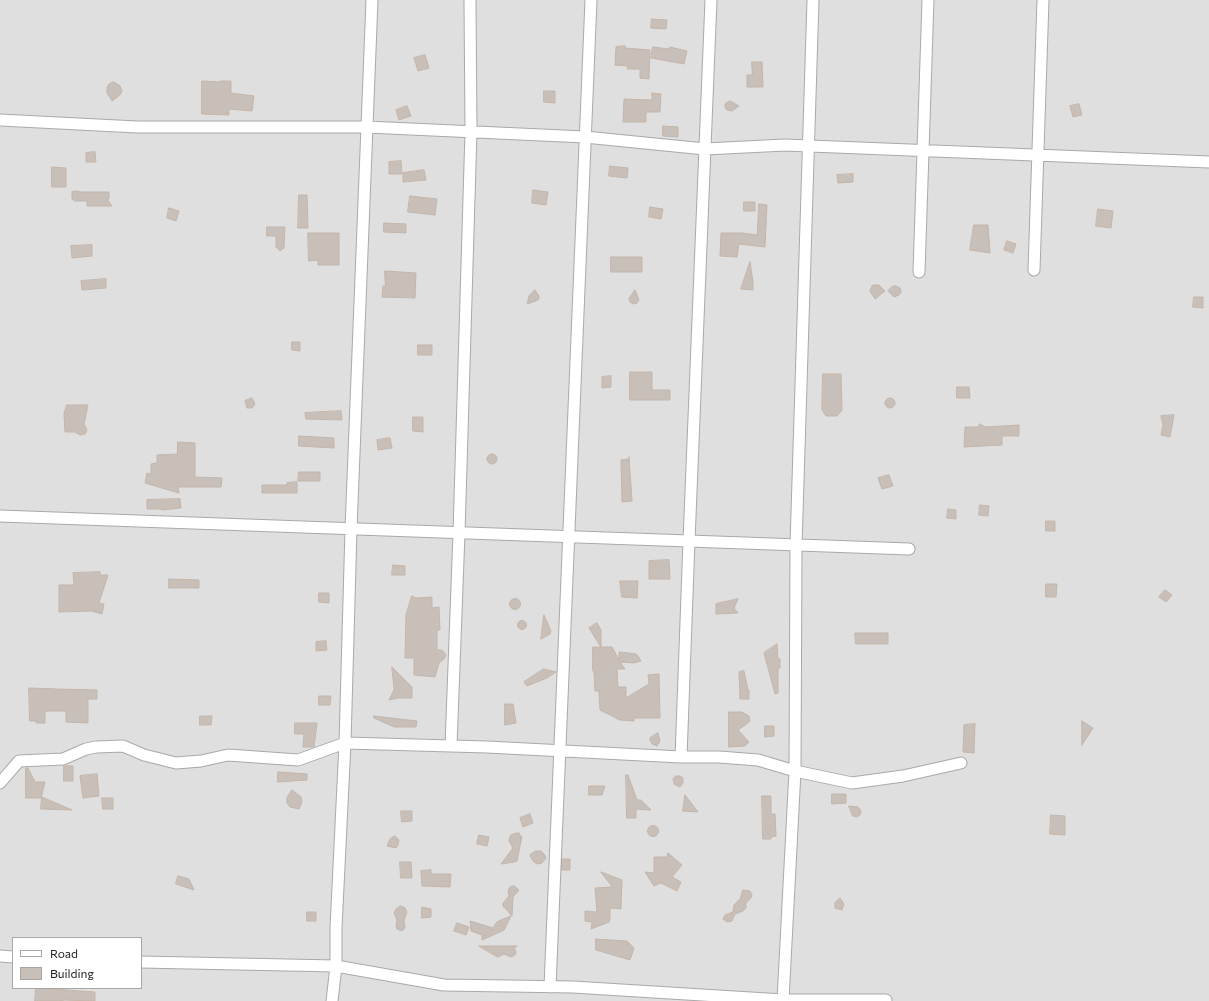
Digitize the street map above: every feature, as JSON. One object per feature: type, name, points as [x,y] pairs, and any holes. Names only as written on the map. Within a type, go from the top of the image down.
[{"type":"street","points":[[332,1001],[336,966],[336,920],[345,743],[351,529],[372,0]]},
{"type":"street","points":[[450,746],[459,533],[471,131],[470,0]]},
{"type":"street","points":[[550,987],[591,0]]},
{"type":"street","points":[[681,756],[712,0]]},
{"type":"street","points":[[783,1000],[795,771],[796,545],[813,0]]},
{"type":"street","points":[[918,272],[928,0]]},
{"type":"street","points":[[1034,270],[1043,0]]},
{"type":"street","points":[[0,120],[137,127],[367,127],[586,136],[705,149],[785,145],[1209,162]]},
{"type":"street","points":[[0,516],[909,549]]},
{"type":"street","points":[[0,782],[19,761],[63,759],[86,749],[123,746],[144,755],[176,763],[201,761],[228,755],[298,760],[345,743],[719,757],[758,760],[795,771],[852,783],[903,776],[961,763]]},
{"type":"street","points":[[0,956],[12,957]]},
{"type":"street","points":[[142,962],[336,966],[444,985],[573,986],[783,1000],[886,1000]]},
{"type":"shaded area","points":[[0,0],[1209,0],[1209,1001],[0,1001]]},
{"type":"building","points":[[652,19],[667,20],[666,29],[651,28]]},
{"type":"building","points":[[625,46],[625,48],[650,50],[649,79],[640,78],[640,69],[627,69],[628,66],[615,65],[616,47]]},
{"type":"building","points":[[653,47],[669,49],[670,47],[687,51],[684,64],[651,58]]},
{"type":"building","points":[[425,55],[429,68],[418,71],[414,58]]},
{"type":"building","points":[[752,62],[762,62],[763,87],[747,87],[747,75],[752,75]]},
{"type":"building","points":[[202,81],[231,81],[231,93],[254,96],[252,111],[229,109],[229,115],[202,114]]},
{"type":"building","points":[[114,82],[120,86],[122,91],[120,95],[112,101],[107,93],[107,88],[109,84]]},
{"type":"building","points":[[544,91],[555,91],[555,103],[544,102]]},
{"type":"building","points":[[652,93],[661,94],[660,112],[646,112],[646,122],[623,122],[624,99],[652,100]]},
{"type":"building","points":[[730,101],[739,106],[732,111],[727,110],[725,108],[725,104]]},
{"type":"building","points":[[1079,104],[1082,115],[1073,117],[1070,106]]},
{"type":"building","points":[[407,106],[411,116],[399,120],[396,110]]},
{"type":"building","points":[[663,126],[678,127],[678,137],[663,136]]},
{"type":"building","points":[[95,152],[96,162],[86,162],[86,153]]},
{"type":"building","points":[[401,161],[402,174],[389,174],[389,162]]},
{"type":"building","points":[[610,166],[628,168],[627,178],[609,176]]},
{"type":"building","points":[[52,167],[66,168],[66,187],[52,187]]},
{"type":"building","points":[[424,170],[426,180],[403,182],[403,173]]},
{"type":"building","points":[[853,174],[853,182],[838,183],[837,175]]},
{"type":"building","points":[[533,190],[548,192],[546,205],[532,203]]},
{"type":"building","points":[[72,192],[109,192],[109,199],[107,199],[112,206],[87,206],[87,201],[75,201],[72,199]]},
{"type":"building","points":[[299,195],[307,195],[308,228],[298,228]]},
{"type":"building","points":[[410,196],[437,199],[435,215],[408,212]]},
{"type":"building","points":[[744,202],[755,202],[755,211],[744,211]]},
{"type":"building","points":[[759,204],[767,205],[765,247],[739,244],[737,257],[720,256],[721,233],[757,235]]},
{"type":"building","points":[[650,207],[663,209],[661,219],[649,217]]},
{"type":"building","points":[[169,208],[179,211],[176,221],[167,218]]},
{"type":"building","points":[[1098,209],[1113,211],[1111,228],[1096,226]]},
{"type":"building","points":[[384,223],[406,224],[406,233],[384,232]]},
{"type":"building","points":[[974,225],[988,225],[990,253],[970,250]]},
{"type":"building","points":[[267,227],[285,227],[284,248],[280,251],[276,247],[276,236],[267,236]]},
{"type":"building","points":[[308,233],[339,233],[339,265],[318,265],[318,260],[309,261]]},
{"type":"building","points":[[1007,241],[1016,244],[1013,253],[1004,250]]},
{"type":"building","points":[[92,245],[92,256],[72,258],[71,246]]},
{"type":"building","points":[[611,257],[642,257],[642,272],[611,272]]},
{"type":"building","points":[[750,262],[753,290],[741,289]]},
{"type":"building","points":[[385,271],[416,273],[415,298],[382,297],[383,286],[385,286]]},
{"type":"building","points":[[106,279],[106,288],[82,290],[81,281]]},
{"type":"building","points":[[873,285],[879,285],[885,291],[875,299],[870,291]]},
{"type":"building","points":[[893,286],[900,288],[901,292],[899,295],[894,297],[888,291]]},
{"type":"building","points":[[535,290],[539,296],[539,299],[527,304],[529,296]]},
{"type":"building","points":[[635,290],[639,300],[637,303],[633,304],[629,299]]},
{"type":"building","points":[[1194,297],[1203,297],[1203,308],[1193,307]]},
{"type":"building","points":[[292,342],[300,342],[300,351],[292,350]]},
{"type":"building","points":[[418,345],[432,345],[432,355],[418,355]]},
{"type":"building","points":[[630,372],[652,372],[652,390],[670,390],[670,400],[630,400]]},
{"type":"building","points":[[823,374],[841,374],[842,410],[837,416],[826,416],[822,410]]},
{"type":"building","points":[[611,376],[611,387],[602,388],[602,377]]},
{"type":"building","points":[[957,387],[969,387],[970,398],[957,398]]},
{"type":"building","points":[[252,398],[255,404],[252,408],[247,408],[245,401]]},
{"type":"building","points":[[890,398],[895,403],[890,408],[885,403]]},
{"type":"building","points":[[67,405],[88,405],[84,424],[87,430],[85,434],[80,435],[75,432],[65,432],[64,414]]},
{"type":"building","points":[[341,411],[342,420],[306,419],[305,413]]},
{"type":"building","points":[[1174,415],[1170,437],[1161,435],[1163,425],[1161,416]]},
{"type":"building","points":[[413,417],[423,417],[423,432],[413,431]]},
{"type":"building","points":[[980,424],[985,427],[1019,425],[1019,436],[1002,436],[1002,445],[964,447],[965,427],[978,427]]},
{"type":"building","points":[[299,436],[334,438],[334,448],[299,446]]},
{"type":"building","points":[[390,438],[392,448],[378,450],[377,440]]},
{"type":"building","points":[[178,442],[195,443],[195,477],[222,478],[221,487],[178,487],[179,493],[145,483],[147,473],[151,474],[151,464],[157,463],[157,455],[177,454]]},
{"type":"building","points":[[492,454],[497,459],[492,464],[487,459]]},
{"type":"building","points":[[629,457],[632,501],[622,502],[621,460],[627,459],[627,462]]},
{"type":"building","points":[[299,472],[320,472],[320,481],[298,481]]},
{"type":"building","points":[[889,475],[893,486],[882,489],[878,478]]},
{"type":"building","points":[[297,482],[297,493],[262,493],[262,485],[287,485],[287,483]]},
{"type":"building","points":[[180,499],[181,508],[162,510],[147,509],[147,500]]},
{"type":"building","points":[[980,505],[989,506],[988,516],[979,515]]},
{"type":"building","points":[[948,509],[956,510],[956,519],[947,518]]},
{"type":"building","points":[[1046,521],[1055,521],[1055,531],[1046,531]]},
{"type":"building","points":[[669,560],[670,579],[649,579],[649,561]]},
{"type":"building","points":[[393,565],[405,566],[405,575],[392,575]]},
{"type":"building","points":[[100,572],[100,575],[108,575],[99,603],[104,604],[102,614],[91,611],[59,612],[59,585],[74,585],[73,573]]},
{"type":"building","points":[[169,579],[199,580],[199,588],[169,588]]},
{"type":"building","points":[[620,581],[638,581],[637,598],[622,597]]},
{"type":"building","points":[[1046,584],[1057,584],[1056,597],[1046,597]]},
{"type":"building","points":[[1165,590],[1172,595],[1166,602],[1159,597]]},
{"type":"building","points":[[319,593],[329,593],[329,603],[319,602]]},
{"type":"building","points":[[412,596],[416,598],[432,597],[432,608],[439,607],[440,630],[437,630],[437,650],[442,650],[446,655],[439,663],[435,677],[414,675],[414,658],[405,658],[406,615]]},
{"type":"building","points":[[513,599],[517,599],[519,600],[519,608],[513,609],[510,606],[510,602]]},
{"type":"building","points":[[738,599],[734,608],[738,613],[716,614],[716,604]]},
{"type":"building","points":[[544,615],[551,631],[550,634],[541,639]]},
{"type":"building","points":[[522,620],[527,625],[522,630],[517,625]]},
{"type":"building","points":[[597,623],[601,630],[601,647],[589,628]]},
{"type":"building","points":[[855,633],[888,633],[888,644],[856,644]]},
{"type":"building","points":[[326,641],[327,650],[316,651],[316,642]]},
{"type":"building","points":[[777,644],[780,668],[778,668],[778,693],[775,694],[764,653]]},
{"type":"building","points":[[593,647],[612,647],[619,660],[619,652],[636,654],[638,656],[641,661],[634,663],[620,662],[625,669],[617,669],[618,687],[626,687],[626,698],[649,684],[648,675],[659,674],[660,718],[634,718],[634,721],[620,720],[600,710],[599,691],[595,691]]},
{"type":"building","points":[[392,667],[412,687],[412,698],[398,698],[389,700],[394,690]]},
{"type":"building","points":[[544,669],[556,672],[547,678],[527,686],[524,682]]},
{"type":"building","points":[[744,671],[749,690],[749,699],[740,699],[739,672]]},
{"type":"building","points":[[29,688],[57,689],[58,691],[58,689],[97,690],[97,699],[88,699],[88,723],[66,722],[66,711],[45,711],[45,723],[36,723],[36,721],[30,721]]},
{"type":"building","points":[[319,696],[331,696],[330,705],[319,705]]},
{"type":"building","points":[[505,704],[513,704],[516,723],[505,725]]},
{"type":"building","points":[[729,712],[742,712],[749,716],[750,721],[738,730],[749,742],[745,746],[729,747]]},
{"type":"building","points":[[200,716],[212,716],[211,725],[200,725]]},
{"type":"building","points":[[374,716],[417,721],[416,727],[394,727],[374,718]]},
{"type":"building","points":[[1082,721],[1093,728],[1082,745]]},
{"type":"building","points":[[295,723],[317,723],[314,747],[303,747],[304,734],[295,734]]},
{"type":"building","points":[[975,724],[974,753],[963,752],[964,725]]},
{"type":"building","points":[[765,726],[774,726],[774,736],[765,737]]},
{"type":"building","points":[[658,733],[660,741],[657,746],[652,744],[650,738]]},
{"type":"building","points":[[64,766],[73,766],[73,781],[64,781]]},
{"type":"building","points":[[26,768],[28,768],[35,782],[45,782],[41,798],[26,798]]},
{"type":"building","points":[[278,772],[307,774],[307,780],[278,782]]},
{"type":"building","points":[[97,774],[99,796],[83,798],[80,776]]},
{"type":"building","points":[[626,775],[628,775],[637,800],[641,800],[651,810],[636,809],[636,818],[627,818]]},
{"type":"building","points":[[676,776],[683,778],[683,783],[680,787],[674,784],[673,779]]},
{"type":"building","points":[[589,786],[605,786],[602,795],[589,795]]},
{"type":"building","points":[[292,790],[301,797],[302,802],[299,809],[290,807],[287,803],[287,798]]},
{"type":"building","points":[[832,794],[846,794],[846,803],[832,804]]},
{"type":"building","points":[[685,795],[698,812],[683,811]]},
{"type":"building","points":[[762,796],[771,796],[771,814],[775,814],[776,836],[771,837],[771,839],[763,839]]},
{"type":"building","points":[[42,797],[72,810],[41,809]]},
{"type":"building","points":[[102,798],[113,798],[113,809],[103,809]]},
{"type":"building","points":[[849,806],[858,807],[861,811],[860,815],[857,817],[853,816]]},
{"type":"building","points":[[401,811],[412,811],[412,821],[402,822]]},
{"type":"building","points":[[530,814],[533,823],[523,827],[520,818]]},
{"type":"building","points":[[1051,815],[1065,816],[1065,835],[1050,834]]},
{"type":"building","points":[[653,825],[657,827],[659,831],[657,835],[653,837],[649,835],[647,831],[649,827]]},
{"type":"building","points":[[519,833],[521,837],[522,836],[517,861],[501,864],[513,848],[509,841],[510,836]]},
{"type":"building","points":[[479,835],[489,837],[487,846],[477,844]]},
{"type":"building","points":[[395,836],[399,840],[396,848],[387,846],[390,839]]},
{"type":"building","points":[[536,851],[541,851],[546,858],[542,863],[537,864],[533,861],[530,855]]},
{"type":"building","points":[[668,853],[682,865],[672,877],[681,882],[677,891],[661,883],[654,886],[645,872],[654,873],[654,857],[667,857]]},
{"type":"building","points":[[562,859],[570,859],[570,870],[562,870]]},
{"type":"building","points":[[400,862],[411,862],[412,878],[401,878]]},
{"type":"building","points":[[431,870],[431,874],[451,874],[450,887],[422,886],[421,871]]},
{"type":"building","points":[[601,872],[622,880],[621,909],[610,908],[609,922],[591,929],[592,922],[585,921],[585,911],[597,912],[595,888],[612,887]]},
{"type":"building","points":[[178,876],[189,879],[194,890],[176,884]]},
{"type":"building","points":[[514,886],[519,890],[513,897],[512,916],[503,906],[503,903],[509,896],[508,891],[510,887]]},
{"type":"building","points":[[743,890],[750,891],[752,895],[746,903],[746,908],[735,914],[732,921],[727,922],[723,919],[725,915],[733,912],[734,905],[740,899]]},
{"type":"building","points":[[840,898],[844,904],[842,910],[835,908],[835,903]]},
{"type":"building","points":[[401,906],[405,908],[407,912],[404,920],[405,928],[402,931],[397,929],[397,920],[394,913],[396,909]]},
{"type":"building","points":[[422,907],[431,909],[431,917],[422,918]]},
{"type":"building","points":[[307,912],[316,912],[316,921],[307,921]]},
{"type":"building","points":[[511,916],[504,930],[482,940],[482,935],[471,931],[470,921],[493,928],[497,922]]},
{"type":"building","points":[[457,923],[469,927],[466,935],[454,931]]},
{"type":"building","points":[[596,939],[627,941],[634,948],[630,960],[596,950]]},
{"type":"building","points":[[479,946],[517,946],[514,948],[516,952],[515,955],[511,957],[504,954],[498,957]]},
{"type":"building","points":[[36,989],[95,992],[95,1001],[35,1001]]}]
